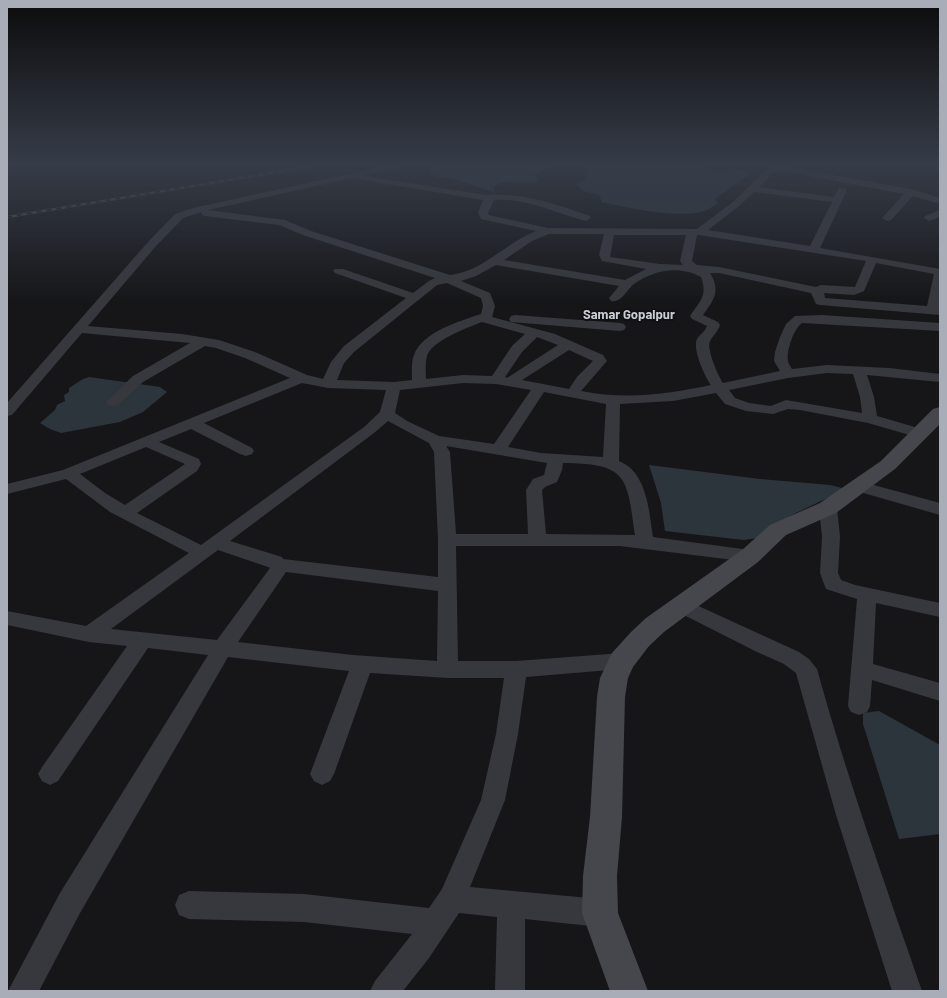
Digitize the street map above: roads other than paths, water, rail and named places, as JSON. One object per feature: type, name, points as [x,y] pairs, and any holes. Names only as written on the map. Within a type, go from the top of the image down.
[{"type":"street","points":[[7,412],[178,216],[188,213]]},
{"type":"street","points":[[206,213],[281,222],[307,233],[446,278],[486,296],[489,306],[488,313],[484,317]]},
{"type":"street","points":[[485,213],[485,217],[548,231],[610,231],[696,232],[872,259],[940,272],[936,311],[819,296],[728,272],[658,267],[624,263],[606,259],[604,256],[610,231]]},
{"type":"street","points":[[571,213],[586,218]]},
{"type":"street","points":[[722,213],[696,232],[686,261],[690,266],[706,275],[710,286],[709,299],[696,316],[714,325],[712,331],[704,340],[702,352],[709,371],[726,398],[746,407],[773,410],[780,406],[791,404],[870,419],[933,424]]},
{"type":"street","points":[[814,250],[832,213]]},
{"type":"street","points":[[887,218],[892,213]]},
{"type":"street","points":[[929,218],[940,213]]},
{"type":"street","points":[[328,384],[338,362],[343,355],[433,283],[446,278],[457,278],[472,274],[496,262],[529,239],[548,231]]},
{"type":"street","points":[[819,296],[825,289],[854,291],[860,289],[872,259]]},
{"type":"street","points":[[496,262],[626,284]]},
{"type":"street","points":[[615,298],[626,284],[658,267]]},
{"type":"street","points":[[339,271],[415,297]]},
{"type":"street","points":[[819,296],[823,309],[822,319]]},
{"type":"street","points":[[484,317],[534,332],[568,344],[595,356],[600,361],[582,380],[572,394]]},
{"type":"street","points":[[419,383],[420,356],[425,347],[451,329],[484,317],[620,327]]},
{"type":"street","points":[[788,374],[781,361],[786,337],[792,324],[803,318],[940,327]]},
{"type":"street","points":[[79,329],[203,341],[250,355],[302,378],[328,384],[394,386],[463,379],[496,380],[511,381],[602,400],[659,399],[788,374],[827,369],[859,370],[940,378]]},
{"type":"street","points":[[496,380],[510,358],[523,342],[534,332]]},
{"type":"street","points":[[112,402],[138,379],[203,341]]},
{"type":"street","points":[[511,381],[568,344]]},
{"type":"street","points":[[859,370],[867,397],[870,419]]},
{"type":"street","points":[[7,489],[69,473],[302,378]]},
{"type":"street","points":[[89,634],[369,430],[387,414],[394,386]]},
{"type":"street","points":[[498,450],[540,387]]},
{"type":"street","points":[[611,464],[613,400]]},
{"type":"street","points":[[387,414],[402,424],[436,440],[528,456],[574,459],[611,464],[621,468],[627,473],[632,483],[641,513],[645,542]]},
{"type":"street","points":[[192,423],[246,451]]},
{"type":"street","points":[[629,991],[600,913],[600,876],[606,817],[611,697],[614,678],[622,661],[640,639],[681,605],[750,556],[778,530],[828,508],[888,465],[933,424]]},
{"type":"street","points":[[436,440],[442,452],[448,540],[448,670]]},
{"type":"street","points":[[125,513],[191,468],[193,464],[193,462],[147,442]]},
{"type":"street","points":[[537,540],[534,490],[539,483],[551,478],[554,470],[554,458]]},
{"type":"street","points":[[69,473],[99,497],[125,513],[209,548],[274,562],[277,565],[448,585]]},
{"type":"street","points":[[860,486],[940,509]]},
{"type":"street","points":[[828,508],[831,537],[829,573],[833,584],[841,588],[940,610]]},
{"type":"street","points":[[448,540],[645,542],[750,556]]},
{"type":"street","points":[[24,991],[70,904],[222,649],[278,571],[277,565]]},
{"type":"street","points":[[859,706],[867,594]]},
{"type":"street","points":[[681,605],[764,646],[793,658],[801,663],[806,670],[848,815],[907,991]]},
{"type":"street","points":[[7,618],[89,634],[362,664],[448,670],[516,669],[622,661]]},
{"type":"street","points":[[50,774],[144,640]]},
{"type":"street","points":[[322,774],[343,720],[362,664]]},
{"type":"street","points":[[385,991],[419,948],[452,899],[493,800],[507,734],[516,669]]},
{"type":"street","points":[[862,669],[940,692]]},
{"type":"street","points":[[452,899],[600,913]]},
{"type":"street","points":[[189,905],[304,908],[436,923]]},
{"type":"street","points":[[510,991],[511,905]]},
{"type":"railway","points":[[7,217],[34,213]]},
{"type":"district","name":"Samar Gopalpur","points":[[629,315]]}]
